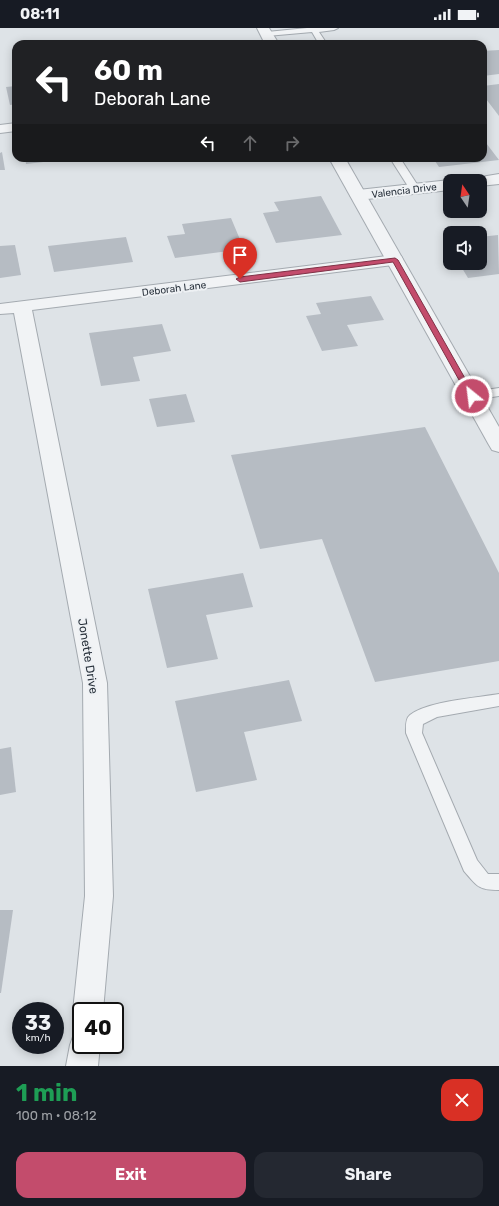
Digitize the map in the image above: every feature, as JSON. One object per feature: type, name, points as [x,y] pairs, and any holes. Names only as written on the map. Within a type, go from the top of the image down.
[{"type":"street","points":[[0,129],[12,128]]},
{"type":"street","points":[[339,162],[499,445]]},
{"type":"street","points":[[487,180],[499,179]]},
{"type":"street","name":"Valencia Drive","points":[[358,195],[443,186]]},
{"type":"street","name":"Deborah Lane","points":[[11,308],[395,260]]},
{"type":"street","name":"Jonette Drive","points":[[11,308],[95,683],[99,896],[89,1002]]},
{"type":"street","points":[[82,1066],[84,1054]]},
{"type":"lane","points":[[268,35],[334,28]]},
{"type":"lane","points":[[314,30],[320,40]]},
{"type":"lane","points":[[398,162],[415,189]]},
{"type":"lane","points":[[472,396],[499,392]]},
{"type":"lane","points":[[499,700],[435,711],[415,720],[414,732],[470,865],[484,882],[499,882]]},
{"type":"building","points":[[499,50],[499,74],[487,76],[487,51]]},
{"type":"building","points":[[499,84],[499,116],[487,100],[487,86]]},
{"type":"building","points":[[12,86],[12,105],[10,105],[6,87]]},
{"type":"building","points":[[487,144],[499,160],[487,161]]},
{"type":"building","points":[[2,152],[5,170],[0,170],[0,153]]},
{"type":"building","points":[[26,162],[43,162],[26,164]]},
{"type":"building","points":[[436,162],[482,162],[439,167]]},
{"type":"building","points":[[321,196],[342,235],[276,243],[263,213],[279,211],[274,202]]},
{"type":"building","points":[[231,218],[244,249],[175,258],[167,236],[185,234],[182,224]]},
{"type":"building","points":[[498,235],[499,274],[468,278],[463,270],[487,270],[487,236]]},
{"type":"building","points":[[126,237],[133,262],[54,272],[48,246]]},
{"type":"building","points":[[15,245],[21,275],[0,278],[0,246]]},
{"type":"building","points":[[371,296],[384,320],[347,325],[358,346],[322,351],[306,316],[321,314],[316,303]]},
{"type":"building","points":[[162,324],[171,351],[133,357],[140,381],[101,386],[89,333]]},
{"type":"building","points":[[186,394],[195,422],[157,427],[149,399]]},
{"type":"building","points":[[425,427],[499,573],[499,661],[375,682],[322,539],[260,549],[231,455]]},
{"type":"building","points":[[243,573],[253,607],[206,615],[218,659],[167,668],[148,589]]},
{"type":"building","points":[[289,680],[302,721],[244,732],[257,780],[196,792],[175,701]]},
{"type":"building","points":[[11,747],[16,792],[0,795],[0,749]]},
{"type":"building","points":[[0,910],[13,910],[1,993],[0,993]]},
{"type":"route","points":[[240,279],[395,260],[472,396]]}]
